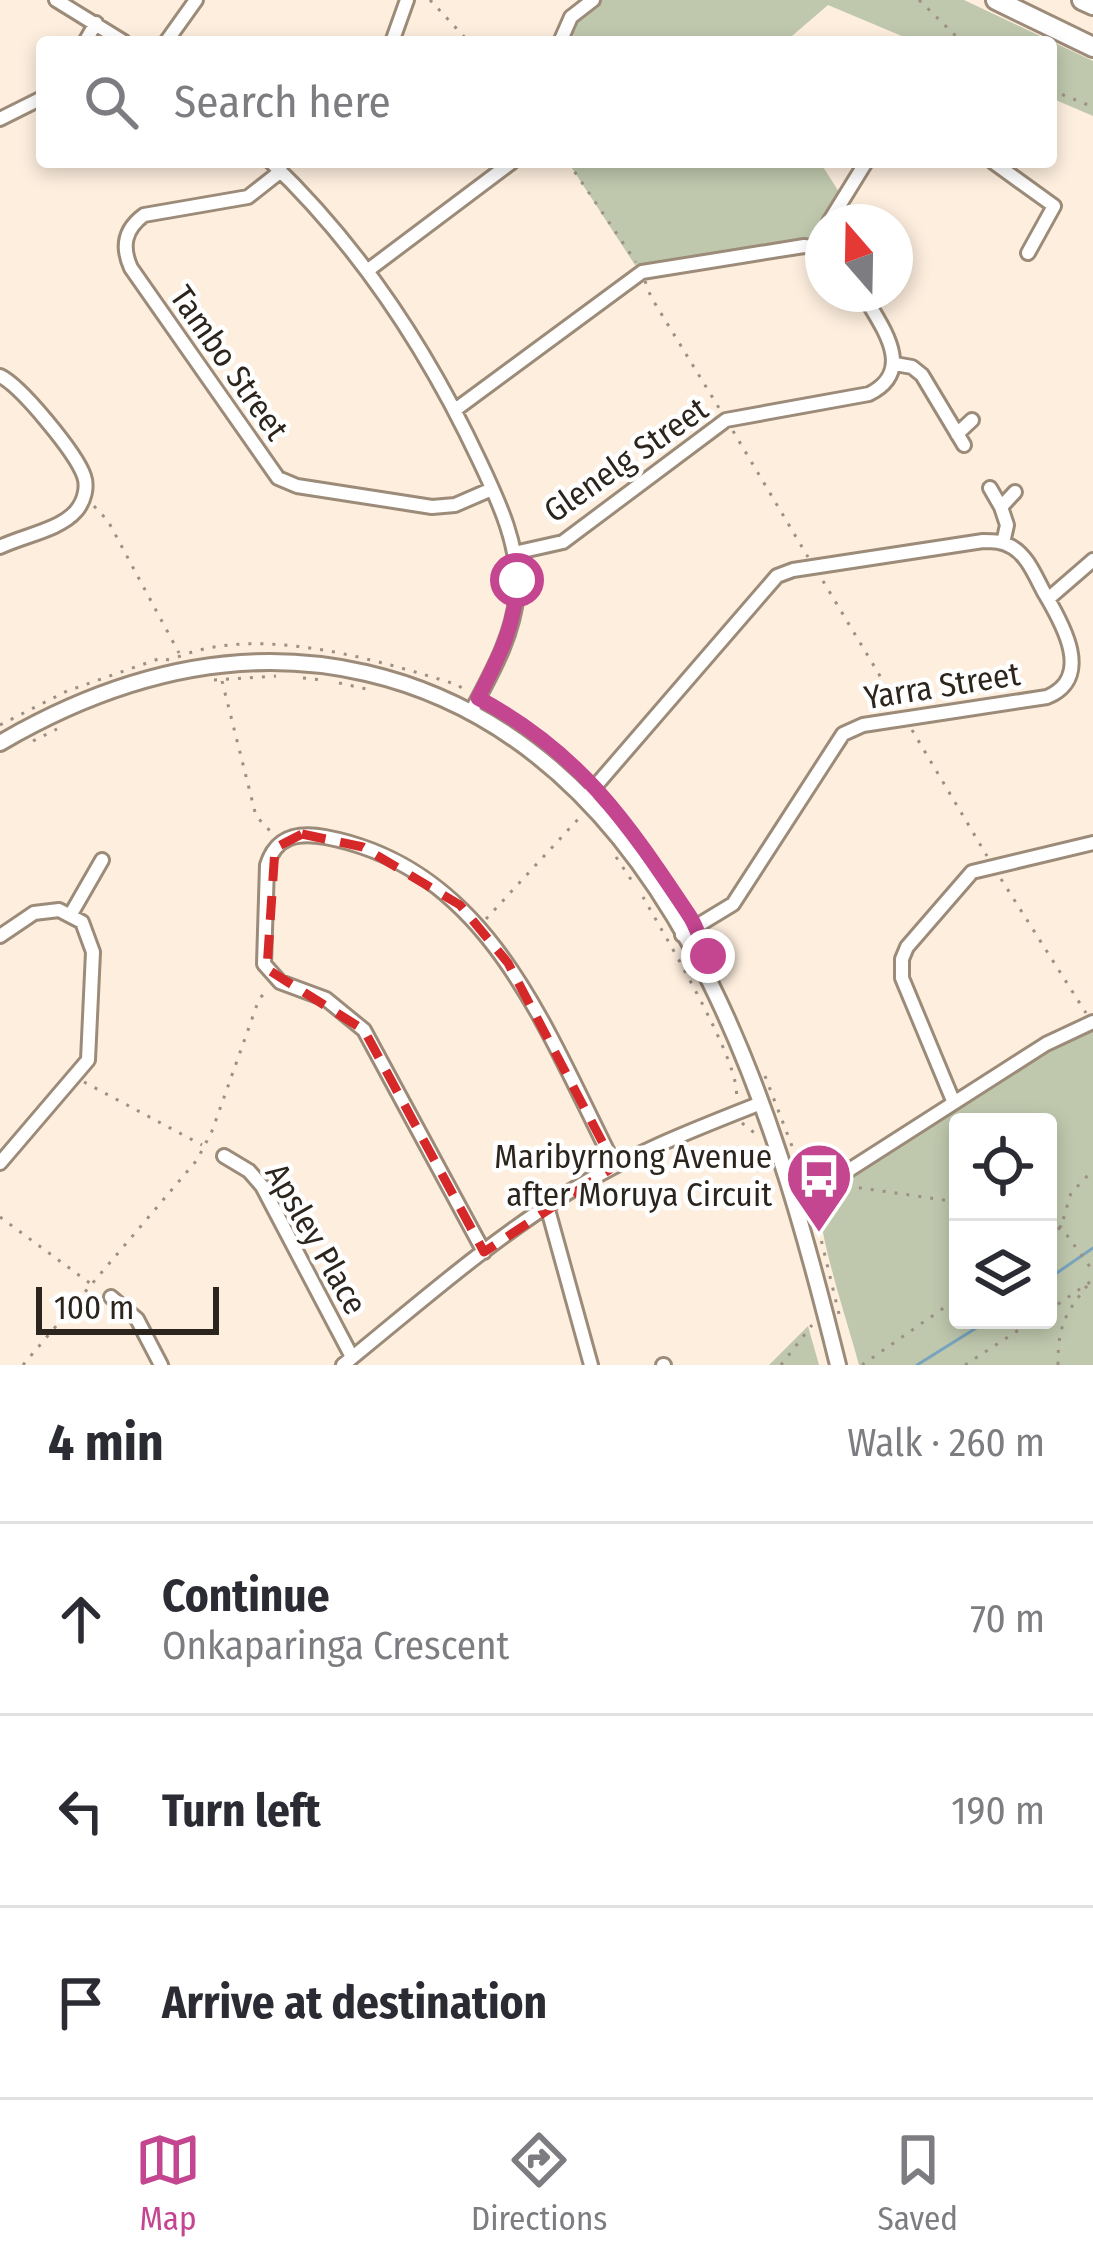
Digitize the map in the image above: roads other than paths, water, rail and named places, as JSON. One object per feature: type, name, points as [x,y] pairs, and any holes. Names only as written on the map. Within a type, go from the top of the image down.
[{"type":"highway","points":[[996,0],[1093,47]]},
{"type":"highway","points":[[1082,0],[1093,5]]},
{"type":"street","points":[[56,0],[115,36]]},
{"type":"street","points":[[170,36],[196,0]]},
{"type":"street","points":[[394,36],[407,0]]},
{"type":"street","points":[[563,36],[571,17],[593,0]]},
{"type":"street","points":[[88,36],[96,23]]},
{"type":"street","points":[[0,119],[36,101]]},
{"type":"street","name":"Tambo Street","points":[[275,168],[248,197],[144,215],[125,238],[131,268],[278,478],[297,486],[432,508],[455,505],[492,489]]},
{"type":"street","points":[[277,168],[367,271],[414,339],[455,410],[492,489],[514,553],[517,594],[513,621],[471,698]]},
{"type":"street","points":[[367,271],[504,168]]},
{"type":"street","points":[[840,204],[862,168]]},
{"type":"street","points":[[1002,168],[1054,206],[1028,253]]},
{"type":"street","points":[[455,410],[642,272],[805,246]]},
{"type":"street","points":[[873,312],[890,341],[895,364],[912,367],[922,375],[960,439],[972,420]]},
{"type":"street","name":"Glenelg Street","points":[[514,553],[562,542],[726,419],[869,394],[884,385],[895,364]]},
{"type":"street","points":[[0,376],[17,388],[78,464],[85,481],[83,500],[67,519],[0,547]]},
{"type":"street","points":[[590,801],[772,580],[814,567],[983,541],[1003,543],[1007,520],[990,488]]},
{"type":"street","points":[[1000,507],[1015,492]]},
{"type":"street","name":"Yarra Street","points":[[689,932],[734,904],[838,739],[856,727],[1047,697],[1063,690],[1077,672],[1078,654],[1023,556],[1003,543]]},
{"type":"street","points":[[1048,599],[1093,560]]},
{"type":"street","points":[[0,742],[125,683],[175,670],[250,662],[352,670],[425,691],[471,698],[590,801],[689,932],[761,1103],[810,1200],[838,1365]]},
{"type":"street","points":[[484,1252],[364,1030],[337,1005],[280,982],[267,969],[262,952],[269,859],[284,839],[302,834],[363,847],[430,881],[480,925],[517,979],[615,1166]]},
{"type":"street","points":[[953,1103],[904,985],[902,959],[910,941],[966,875],[1093,843]]},
{"type":"street","points":[[71,914],[102,860]]},
{"type":"street","points":[[0,935],[40,910],[71,914],[89,933],[93,952],[90,1053],[76,1078],[0,1163]]},
{"type":"street","points":[[810,1200],[953,1103],[1056,1038],[1092,1022]]},
{"type":"street","points":[[347,1361],[547,1206],[615,1166],[761,1103]]},
{"type":"street","name":"Apsley Place","points":[[224,1156],[262,1186],[347,1361]]},
{"type":"street","points":[[547,1206],[591,1365]]},
{"type":"street","points":[[111,1297],[136,1319],[161,1365]]},
{"type":"waterway","points":[[1057,1273],[1093,1248]]},
{"type":"waterway","points":[[917,1365],[975,1329]]},
{"type":"place","name":"Maribyrnong Avenue after Moruya Circuit","points":[[819,1235]]}]
